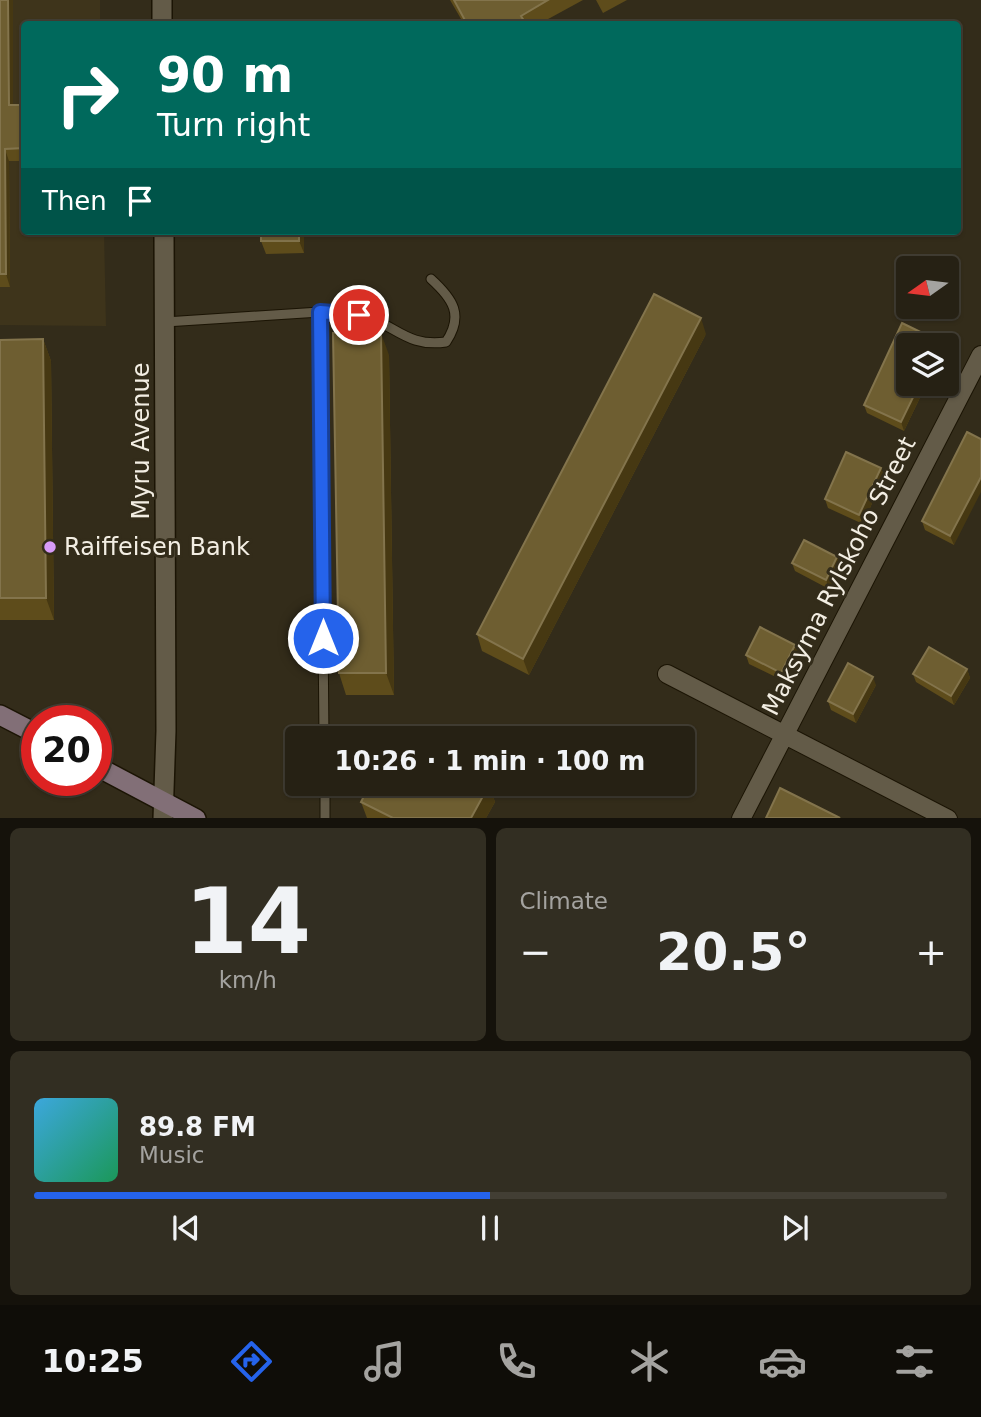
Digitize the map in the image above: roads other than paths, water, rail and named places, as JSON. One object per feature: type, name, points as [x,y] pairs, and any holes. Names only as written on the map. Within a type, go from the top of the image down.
[{"type":"main road","points":[[0,715],[21,726]]},
{"type":"main road","points":[[112,776],[164,810],[195,818]]},
{"type":"street","points":[[162,0],[162,21]]},
{"type":"street","name":"Myru Avenue","points":[[164,235],[164,810]]},
{"type":"street","name":"Maksyma Rylskoho Street","points":[[741,818],[981,355]]},
{"type":"street","points":[[667,674],[948,818]]},
{"type":"lane","points":[[165,323],[320,312],[359,315],[396,330],[410,340],[433,344],[446,342],[453,331],[456,315],[446,293],[430,279]]},
{"type":"lane","points":[[320,312],[324,726]]},
{"type":"lane","points":[[325,796],[326,818]]},
{"type":"place","name":"Raiffeisen Bank","points":[[50,547]]}]
